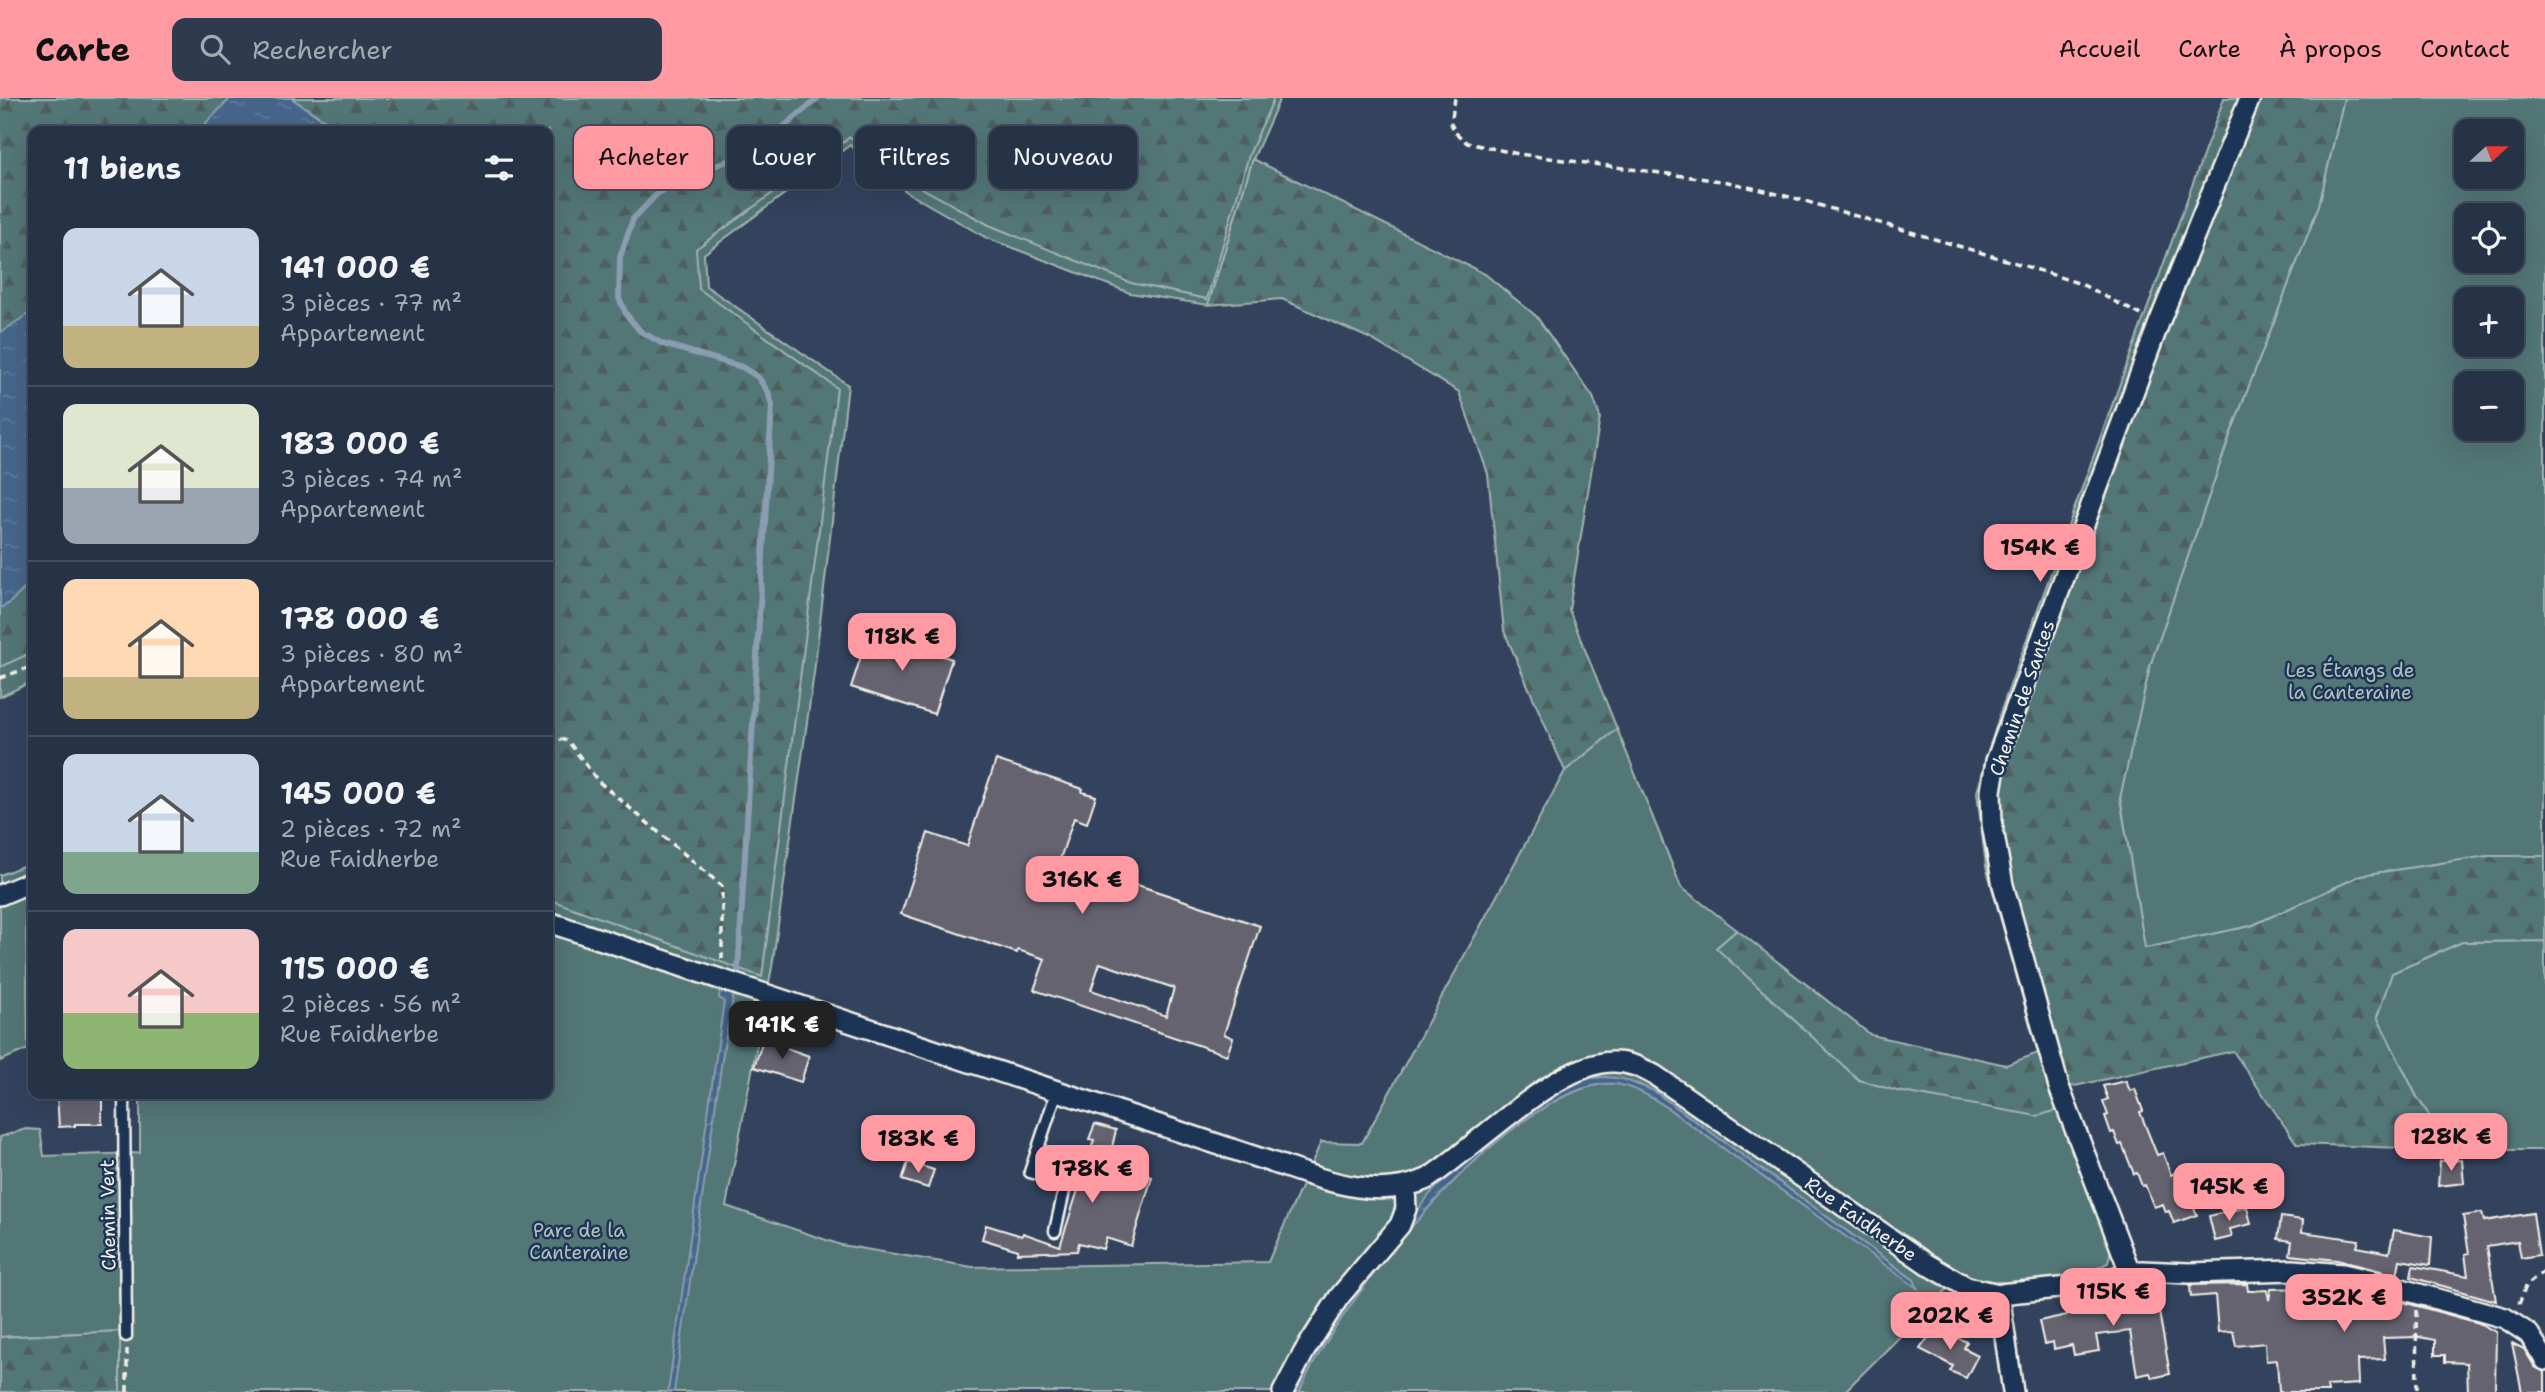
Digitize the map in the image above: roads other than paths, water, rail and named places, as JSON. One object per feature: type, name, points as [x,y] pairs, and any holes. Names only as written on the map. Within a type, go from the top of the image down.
[{"type":"street","name":"Chemin de Santes","points":[[2130,1272],[2059,1087],[2003,885],[1992,824],[1991,791],[1996,761],[2159,323],[2250,98]]},
{"type":"street","points":[[0,895],[28,883]]},
{"type":"street","points":[[553,924],[1336,1182],[1379,1190],[1405,1187],[1406,1209],[1400,1225],[1339,1297],[1304,1352],[1283,1392]]},
{"type":"street","name":"Rue Faidherbe","points":[[1405,1187],[1438,1172],[1552,1084],[1597,1064],[1621,1062],[1656,1076],[1941,1273],[1967,1287],[1999,1294],[2090,1284],[2130,1272],[2311,1271],[2359,1277],[2505,1319],[2535,1341],[2545,1360]]},
{"type":"street","points":[[1999,1294],[2014,1392]]},
{"type":"lane","points":[[1055,1231],[1066,1182],[1030,1172],[1057,1091]]},
{"type":"lane","name":"Chemin Vert","points":[[124,1099],[127,1336]]},
{"type":"water","points":[[291,98],[326,122],[325,126],[203,126],[230,99]]},
{"type":"water","points":[[28,314],[28,586],[0,608],[0,333]]},
{"type":"water","points":[[720,989],[734,993],[674,1392],[668,1392],[724,1001],[719,998]]},
{"type":"water","points":[[1591,1078],[1623,1079],[1654,1091],[1914,1280],[1917,1288],[1662,1104],[1626,1086],[1602,1084],[1561,1098],[1517,1126],[1472,1164],[1427,1209],[1386,1258],[1349,1307],[1299,1392],[1290,1392],[1323,1332],[1430,1194],[1465,1159],[1560,1089]]},
{"type":"waterway","points":[[738,971],[772,405],[768,392],[758,377],[742,367],[663,344],[640,331],[626,314],[619,298],[620,257],[633,219],[658,193],[696,172],[734,159],[762,145],[818,98]]},
{"type":"park label","name":"Les Étangs de la Canteraine","points":[[2350,681]]},
{"type":"park label","name":"Parc de la Canteraine","points":[[579,1241]]}]
